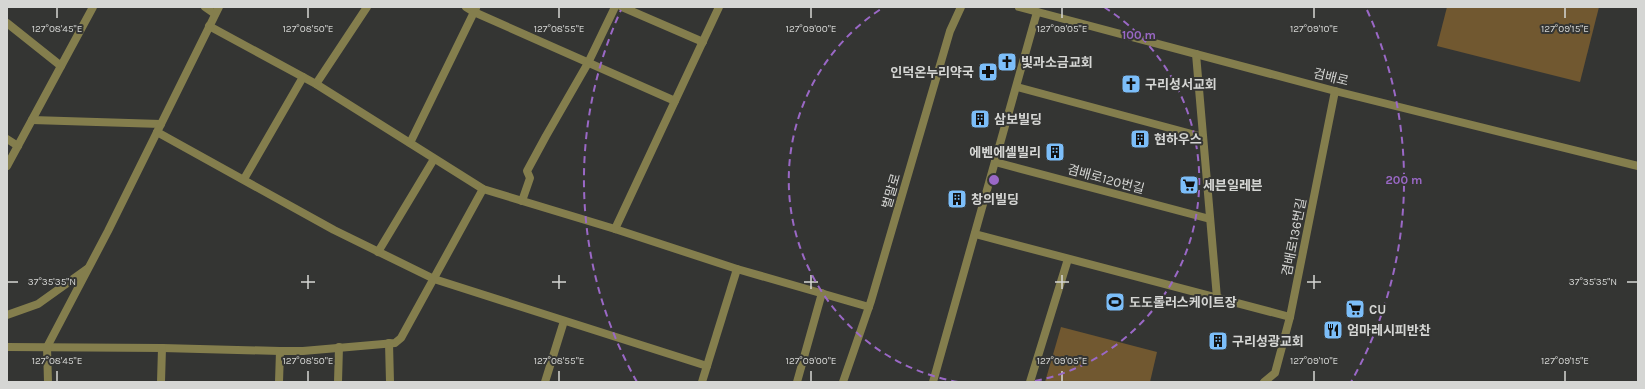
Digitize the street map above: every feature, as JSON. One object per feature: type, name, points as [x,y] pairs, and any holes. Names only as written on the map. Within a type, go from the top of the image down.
[{"type":"street","points":[[7,166],[93,7]]},
{"type":"street","points":[[48,382],[47,348],[217,11],[205,7]]},
{"type":"street","points":[[316,84],[367,7]]},
{"type":"street","points":[[466,7],[675,101]]},
{"type":"street","points":[[522,201],[530,178],[527,171],[588,63],[615,7]]},
{"type":"street","points":[[622,7],[703,42]]},
{"type":"street","points":[[615,229],[719,7]]},
{"type":"street","name":"벌말로","points":[[843,382],[869,307],[950,31],[961,7]]},
{"type":"street","name":"검배로","points":[[1018,7],[1335,91],[1638,166]]},
{"type":"street","points":[[410,143],[475,10]]},
{"type":"street","points":[[933,382],[1037,12]]},
{"type":"street","points":[[7,23],[61,66]]},
{"type":"street","points":[[209,26],[316,84],[484,189],[615,229],[737,269],[869,307]]},
{"type":"street","points":[[1196,54],[1217,298]]},
{"type":"street","points":[[244,179],[303,77]]},
{"type":"street","points":[[1017,86],[1203,137]]},
{"type":"street","name":"겸배로136번길","points":[[1264,382],[1275,373],[1290,317],[1335,91]]},
{"type":"street","points":[[32,120],[159,128],[244,179],[334,230],[434,279],[707,366]]},
{"type":"street","points":[[7,139],[18,146]]},
{"type":"street","points":[[378,252],[434,159]]},
{"type":"street","name":"겸배로120번길","points":[[996,162],[1210,219]]},
{"type":"street","points":[[7,347],[303,351],[395,343],[401,338],[484,189]]},
{"type":"street","points":[[975,234],[1290,317]]},
{"type":"street","points":[[1030,382],[1068,259]]},
{"type":"street","points":[[7,315],[38,304],[88,268]]},
{"type":"street","points":[[702,382],[737,269]]},
{"type":"street","points":[[797,382],[822,293]]},
{"type":"street","points":[[545,382],[564,321]]},
{"type":"street","points":[[389,343],[390,382]]},
{"type":"street","points":[[161,382],[162,348]]},
{"type":"street","points":[[338,382],[339,348]]},
{"type":"street","points":[[279,382],[280,351]]},
{"type":"shaded area","points":[[1447,7],[1599,7],[1580,82],[1437,46]]},
{"type":"shaded area","points":[[1061,327],[1157,352],[1150,382],[1045,382]]},
{"type":"place","name":"빛과소금교회","points":[[1007,62]]},
{"type":"place","name":"인덕온누리약국","points":[[988,72]]},
{"type":"place","name":"구리성서교회","points":[[1131,84]]},
{"type":"place","name":"삼보빌딩","points":[[980,119]]},
{"type":"place","name":"현하우스","points":[[1140,139]]},
{"type":"place","name":"에벤에셀빌리","points":[[1055,152]]},
{"type":"place","name":"세븐일레븐","points":[[1189,185]]},
{"type":"place","name":"창의빌딩","points":[[957,199]]},
{"type":"place","name":"도도롤러스케이트장","points":[[1115,302]]},
{"type":"place","name":"CU","points":[[1355,309]]},
{"type":"place","name":"엄마레시피반찬","points":[[1333,330]]},
{"type":"place","name":"구리성광교회","points":[[1218,341]]}]
